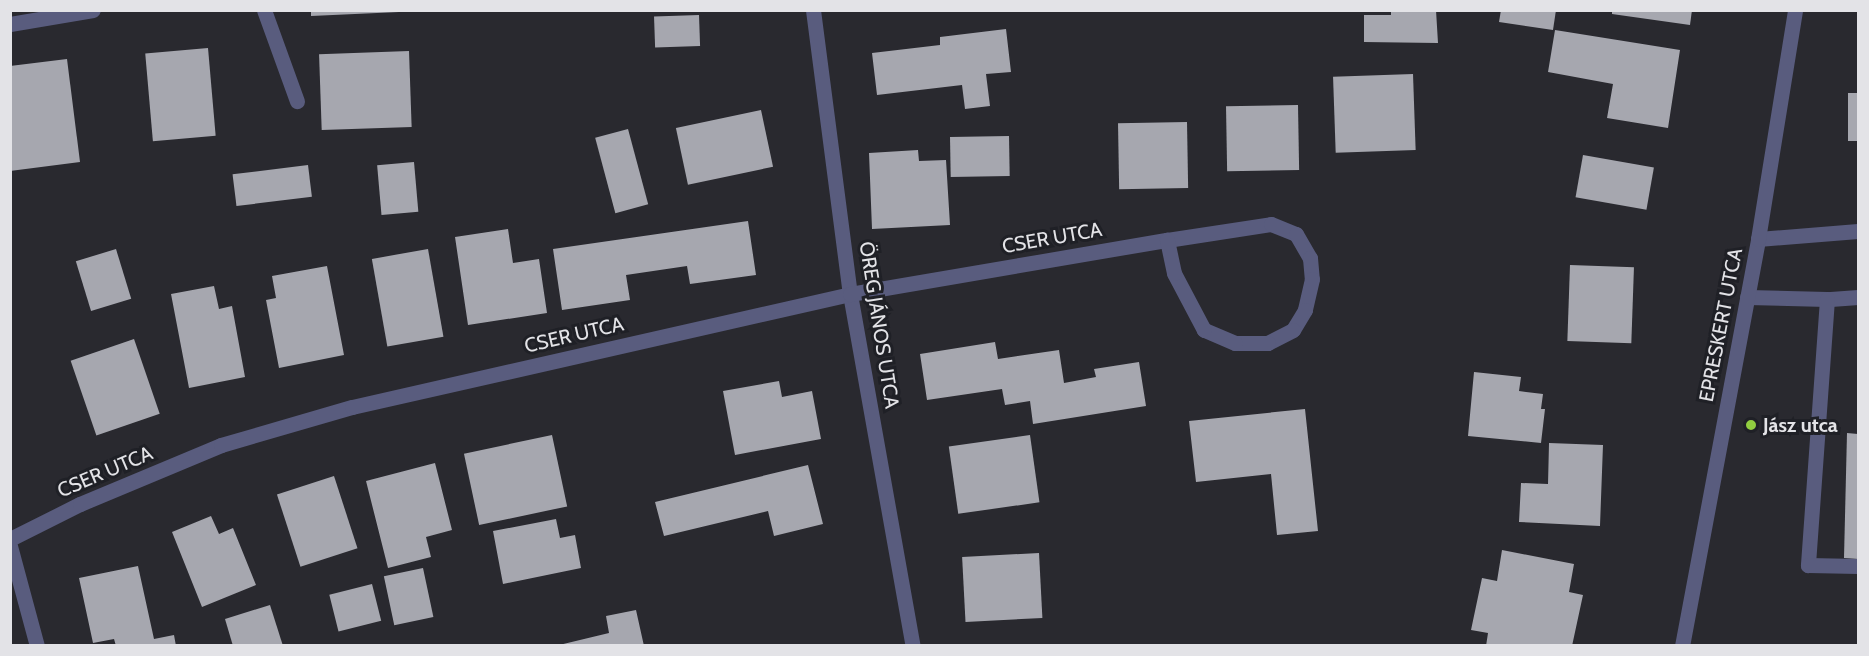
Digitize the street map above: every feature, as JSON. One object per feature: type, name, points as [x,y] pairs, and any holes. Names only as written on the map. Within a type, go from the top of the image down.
[{"type":"street","points":[[10,24],[93,10]]},
{"type":"street","points":[[264,10],[297,101]]},
{"type":"street","name":"ÖREG JÁNOS UTCA","points":[[813,10],[850,294],[913,645]]},
{"type":"street","name":"EPRESKERT UTCA","points":[[1682,645],[1758,239],[1795,10]]},
{"type":"street","name":"CSER UTCA","points":[[10,539],[80,504],[221,445],[352,407],[850,294],[1167,240],[1271,224],[1296,234],[1310,258],[1312,279],[1305,310],[1293,330],[1268,343],[1234,343],[1204,330],[1174,273],[1167,240]]},
{"type":"street","points":[[1758,239],[1858,231]]},
{"type":"street","points":[[1747,297],[1827,299],[1858,297]]},
{"type":"street","points":[[1827,299],[1808,565],[1858,566]]},
{"type":"street","points":[[10,546],[37,645]]},
{"type":"building","points":[[311,10],[399,10],[399,12],[311,16]]},
{"type":"building","points":[[1391,10],[1436,10],[1438,43],[1364,42],[1364,15],[1391,15]]},
{"type":"building","points":[[1501,10],[1556,10],[1553,30],[1499,22]]},
{"type":"building","points":[[1612,10],[1692,10],[1690,25],[1612,14]]},
{"type":"building","points":[[699,15],[700,46],[655,48],[654,17]]},
{"type":"building","points":[[1006,29],[1011,72],[986,74],[990,106],[965,109],[962,85],[877,95],[872,53],[940,45],[940,37]]},
{"type":"building","points":[[1555,30],[1680,50],[1668,128],[1607,118],[1613,84],[1548,72]]},
{"type":"building","points":[[208,48],[216,136],[153,141],[145,53]]},
{"type":"building","points":[[409,51],[412,127],[322,130],[319,54]]},
{"type":"building","points":[[67,59],[80,162],[10,171],[10,66]]},
{"type":"building","points":[[1413,74],[1416,150],[1336,153],[1333,77]]},
{"type":"building","points":[[1848,93],[1858,93],[1858,141],[1848,141]]},
{"type":"building","points":[[1298,105],[1299,170],[1227,171],[1226,106]]},
{"type":"building","points":[[761,110],[773,167],[688,185],[676,128]]},
{"type":"building","points":[[1187,122],[1188,188],[1119,189],[1118,123]]},
{"type":"building","points":[[628,129],[648,204],[615,213],[595,138]]},
{"type":"building","points":[[1009,136],[1010,176],[951,177],[950,137]]},
{"type":"building","points":[[918,150],[919,161],[946,160],[950,225],[872,229],[869,153]]},
{"type":"building","points":[[1583,155],[1654,168],[1646,210],[1576,197]]},
{"type":"building","points":[[414,162],[418,212],[381,215],[377,165]]},
{"type":"building","points":[[308,165],[312,197],[236,206],[233,174]]},
{"type":"building","points":[[748,221],[756,275],[690,284],[687,266],[626,275],[630,300],[562,310],[553,249]]},
{"type":"building","points":[[508,229],[513,263],[539,259],[547,313],[468,325],[455,237]]},
{"type":"building","points":[[116,249],[131,299],[91,311],[76,261]]},
{"type":"building","points":[[428,249],[443,337],[387,347],[372,259]]},
{"type":"building","points":[[1570,265],[1634,267],[1631,343],[1567,341]]},
{"type":"building","points":[[327,266],[344,355],[279,368],[266,300],[276,298],[272,276]]},
{"type":"building","points":[[214,286],[219,309],[232,306],[245,377],[189,388],[171,294]]},
{"type":"building","points":[[134,339],[160,414],[96,436],[71,361]]},
{"type":"building","points":[[995,342],[998,359],[1059,350],[1064,383],[1096,377],[1094,369],[1139,362],[1146,406],[1033,424],[1030,401],[1005,405],[1002,389],[927,400],[920,354]]},
{"type":"building","points":[[1474,372],[1521,377],[1519,391],[1543,394],[1541,409],[1545,409],[1541,443],[1468,436]]},
{"type":"building","points":[[779,381],[782,397],[812,391],[821,439],[735,455],[723,391]]},
{"type":"building","points":[[1305,409],[1318,531],[1277,535],[1271,474],[1196,482],[1189,421]]},
{"type":"building","points":[[1847,433],[1858,434],[1858,559],[1844,558]]},
{"type":"building","points":[[552,435],[567,506],[479,525],[464,454]]},
{"type":"building","points":[[1030,435],[1039,502],[958,514],[949,446]]},
{"type":"building","points":[[1549,443],[1603,445],[1600,526],[1519,522],[1521,483],[1548,484]]},
{"type":"building","points":[[435,463],[452,530],[426,537],[431,557],[388,568],[366,481]]},
{"type":"building","points":[[808,465],[823,524],[774,536],[768,511],[664,536],[655,502]]},
{"type":"building","points":[[334,476],[357,548],[300,567],[277,495]]},
{"type":"building","points":[[211,516],[219,534],[233,528],[256,585],[202,607],[172,532]]},
{"type":"building","points":[[556,519],[560,538],[575,535],[581,568],[503,584],[493,531]]},
{"type":"building","points":[[1502,550],[1574,564],[1569,592],[1583,595],[1572,646],[1486,646],[1488,633],[1471,630],[1482,578],[1497,581]]},
{"type":"building","points":[[1039,553],[1042,618],[966,622],[962,557]]},
{"type":"building","points":[[138,566],[154,639],[174,635],[176,646],[116,646],[114,639],[93,643],[79,578]]},
{"type":"building","points":[[423,568],[433,617],[394,625],[384,576]]},
{"type":"building","points":[[372,584],[381,621],[339,632],[329,595]]},
{"type":"building","points":[[270,605],[283,646],[233,646],[225,619]]},
{"type":"building","points":[[636,610],[644,646],[555,646],[609,633],[606,616]]},
{"type":"place","name":"Jász utca","points":[[1751,425]]}]
